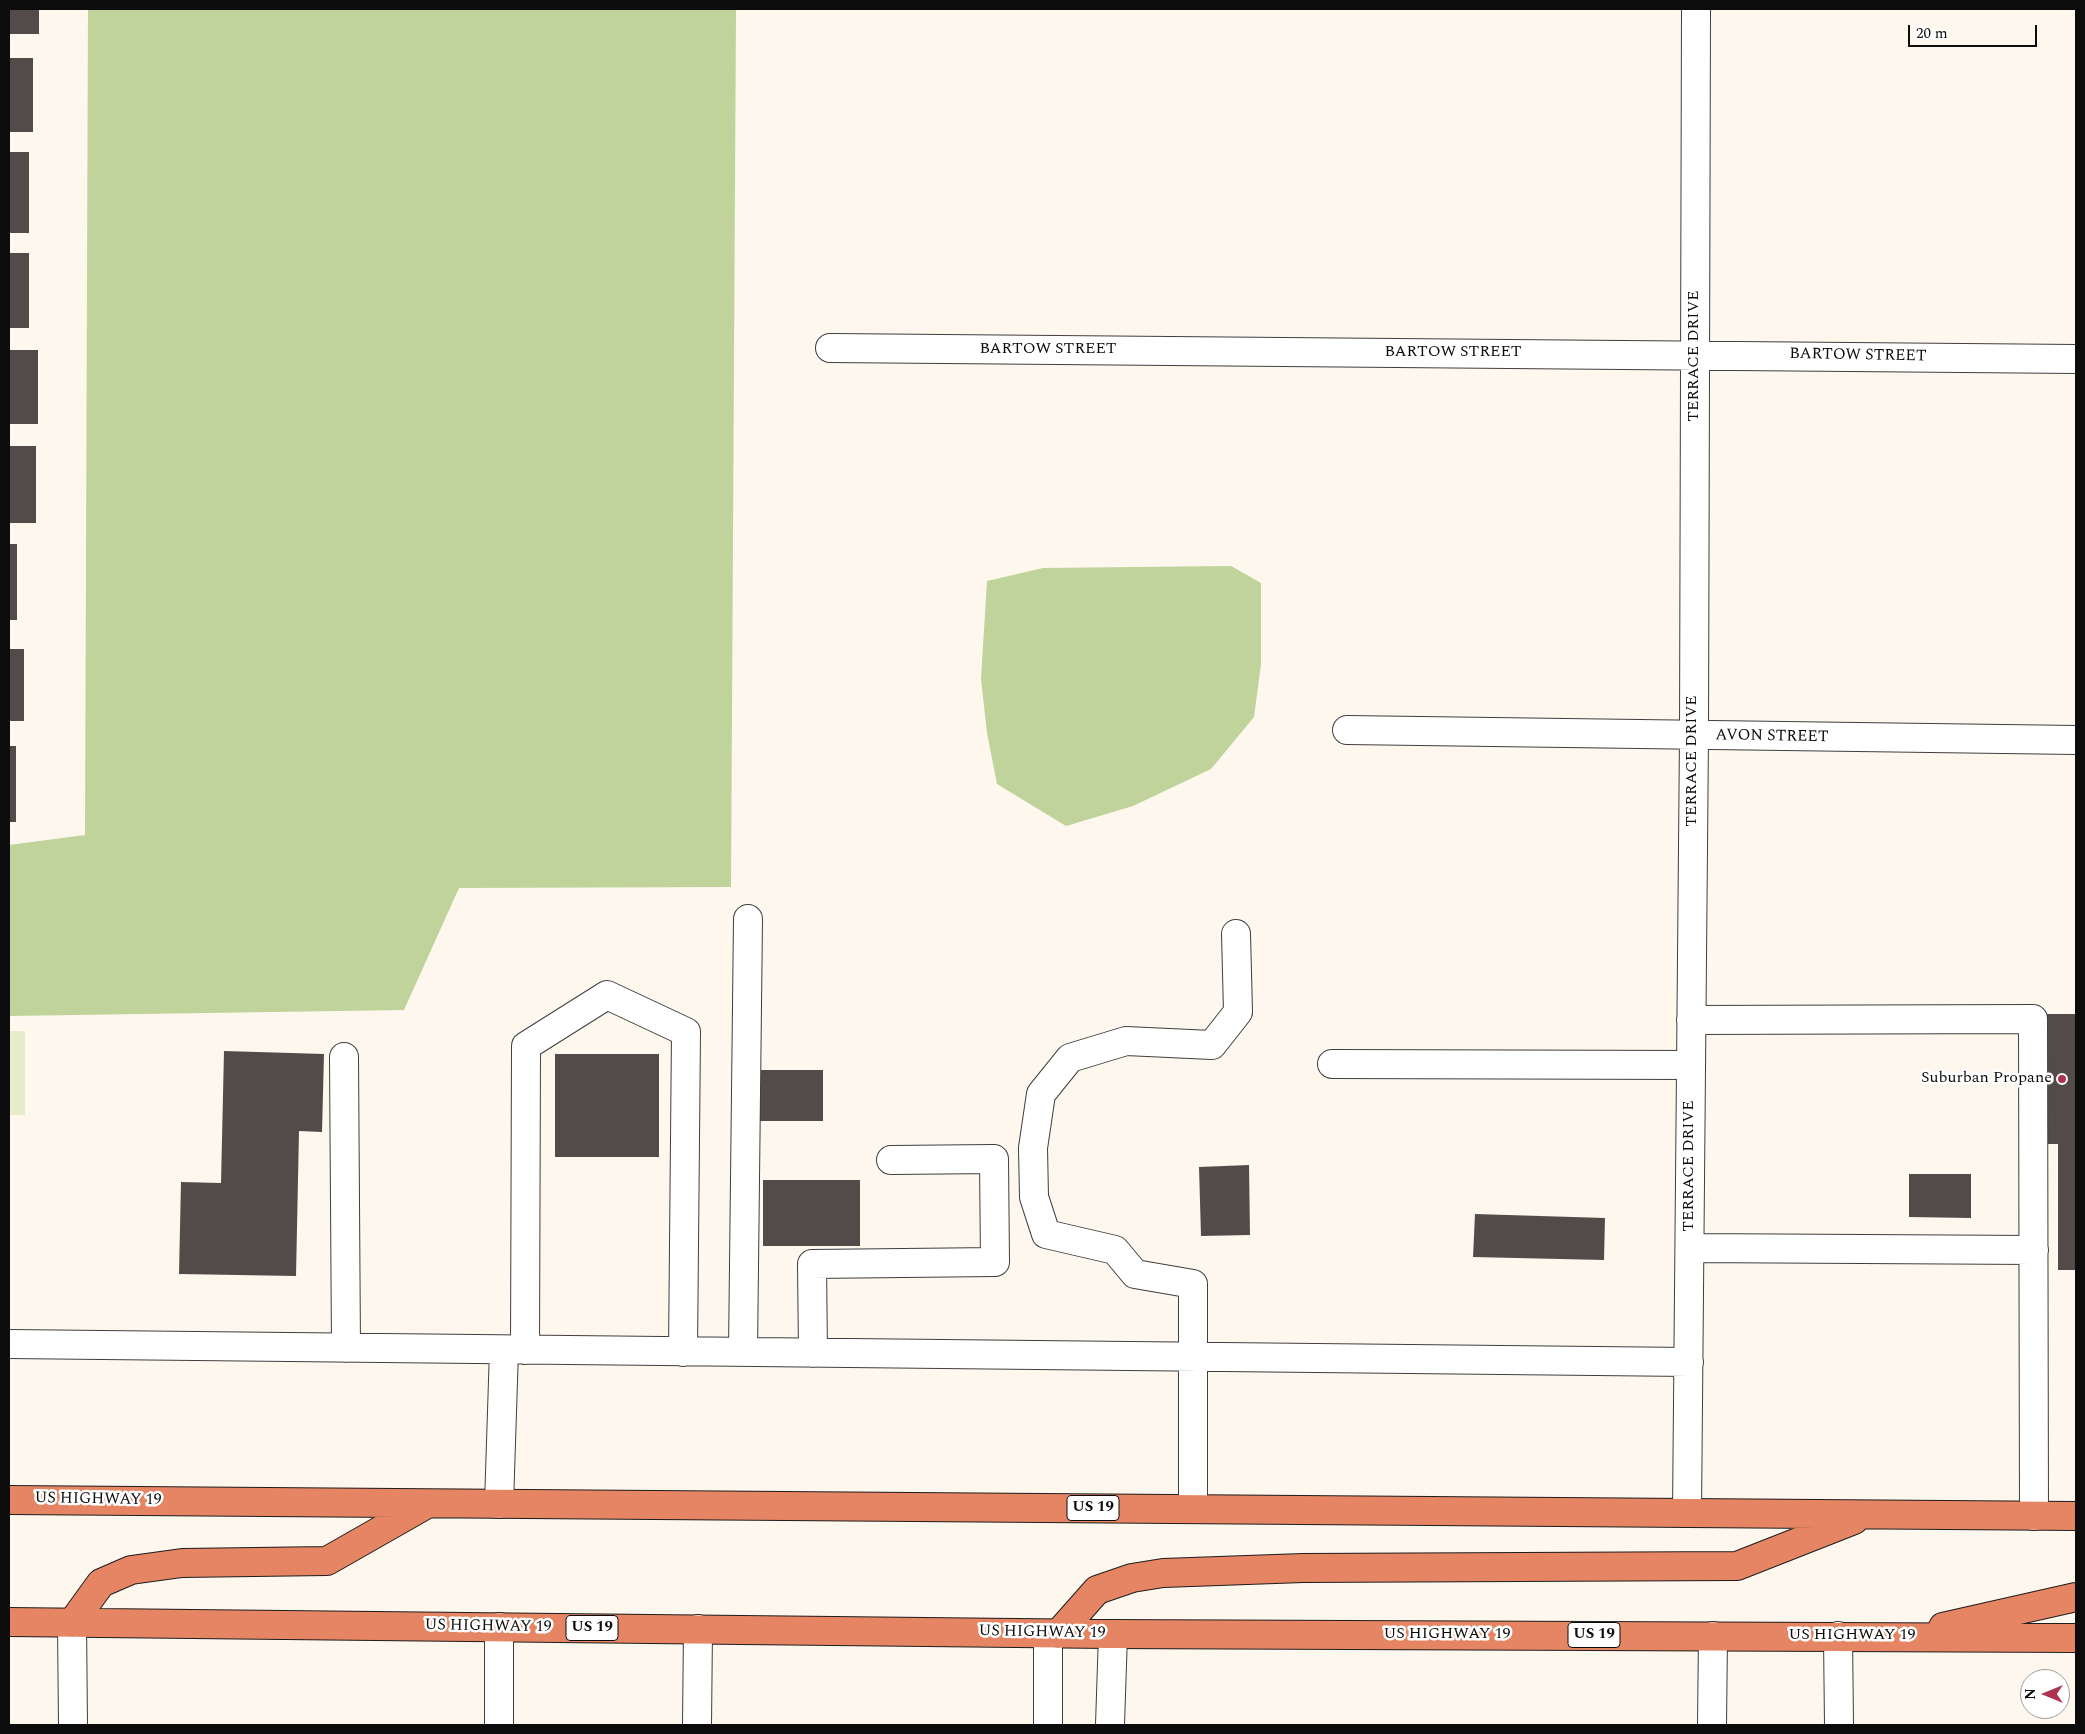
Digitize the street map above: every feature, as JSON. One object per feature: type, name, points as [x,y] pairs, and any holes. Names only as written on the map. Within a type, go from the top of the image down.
[{"type":"highway","name":"US HIGHWAY 19","points":[[9,1500],[2076,1516]]},
{"type":"highway","points":[[72,1623],[101,1583],[131,1570],[182,1562],[327,1561],[428,1503]]},
{"type":"highway","points":[[1053,1634],[1097,1590],[1132,1578],[1163,1573],[1303,1568],[1736,1566],[1868,1515]]},
{"type":"highway","points":[[1898,1637],[2076,1597]]},
{"type":"highway","name":"US HIGHWAY 19","points":[[9,1622],[1053,1634],[2076,1638]]},
{"type":"street","name":"TERRACE DRIVE","points":[[1688,1513],[1694,736],[1696,9]]},
{"type":"street","name":"BARTOW STREET","points":[[830,348],[2076,359]]},
{"type":"street","name":"AVON STREET","points":[[1347,730],[2076,740]]},
{"type":"street","points":[[743,1352],[748,919]]},
{"type":"street","points":[[1193,1508],[1193,1284],[1135,1274],[1115,1250],[1046,1234],[1034,1198],[1033,1148],[1042,1094],[1070,1058],[1126,1041],[1212,1044],[1238,1012],[1236,934]]},
{"type":"street","points":[[499,1504],[514,1350],[526,1046],[607,995],[686,1032],[683,1352]]},
{"type":"street","points":[[1691,1020],[2033,1019],[2034,1516]]},
{"type":"street","points":[[344,1057],[346,1348]]},
{"type":"street","points":[[1332,1064],[1691,1065]]},
{"type":"street","points":[[813,1353],[812,1264],[994,1262],[994,1159],[891,1160]]},
{"type":"street","points":[[1690,1248],[2034,1250]]},
{"type":"street","points":[[9,1344],[1689,1362]]},
{"type":"street","points":[[72,1623],[72,1725]]},
{"type":"street","points":[[499,1627],[499,1725]]},
{"type":"street","points":[[697,1725],[698,1629]]},
{"type":"street","points":[[1048,1725],[1053,1634]]},
{"type":"street","points":[[1110,1725],[1113,1634]]},
{"type":"street","points":[[1712,1725],[1713,1636]]},
{"type":"street","points":[[1838,1636],[1839,1725]]},
{"type":"green space","points":[[88,9],[736,9],[731,887],[459,888],[404,1010],[9,1016],[9,845],[85,835]]},
{"type":"green space","points":[[1231,566],[1261,583],[1261,664],[1254,717],[1211,769],[1133,806],[1066,826],[997,784],[987,733],[981,679],[987,581],[1043,568]]},
{"type":"green space","points":[[9,1031],[25,1031],[25,1115],[9,1115]]},
{"type":"building","points":[[9,9],[39,9],[39,34],[9,34]]},
{"type":"building","points":[[9,58],[33,58],[33,132],[9,132]]},
{"type":"building","points":[[9,152],[29,152],[29,233],[9,233]]},
{"type":"building","points":[[9,253],[29,253],[29,328],[9,328]]},
{"type":"building","points":[[9,350],[38,350],[38,424],[9,424]]},
{"type":"building","points":[[9,446],[36,446],[36,523],[9,523]]},
{"type":"building","points":[[9,544],[17,544],[17,620],[9,620]]},
{"type":"building","points":[[9,649],[24,649],[24,721],[9,721]]},
{"type":"building","points":[[9,746],[16,746],[16,822],[9,822]]},
{"type":"building","name":"Suburban Propane","points":[[2047,1014],[2076,1014],[2076,1270],[2058,1270],[2058,1144],[2047,1144]]},
{"type":"building","points":[[224,1051],[324,1054],[322,1132],[299,1131],[296,1276],[179,1274],[181,1182],[221,1183]]},
{"type":"building","points":[[555,1054],[659,1054],[659,1157],[555,1157]]},
{"type":"building","points":[[760,1070],[823,1070],[823,1121],[760,1121]]},
{"type":"building","points":[[1249,1165],[1250,1235],[1201,1236],[1199,1167]]},
{"type":"building","points":[[1909,1174],[1971,1174],[1971,1218],[1909,1217]]},
{"type":"building","points":[[763,1180],[860,1180],[860,1246],[763,1246]]},
{"type":"building","points":[[1475,1214],[1605,1218],[1604,1260],[1473,1257]]},
{"type":"place","name":"Suburban Propane","points":[[2062,1079]]}]
